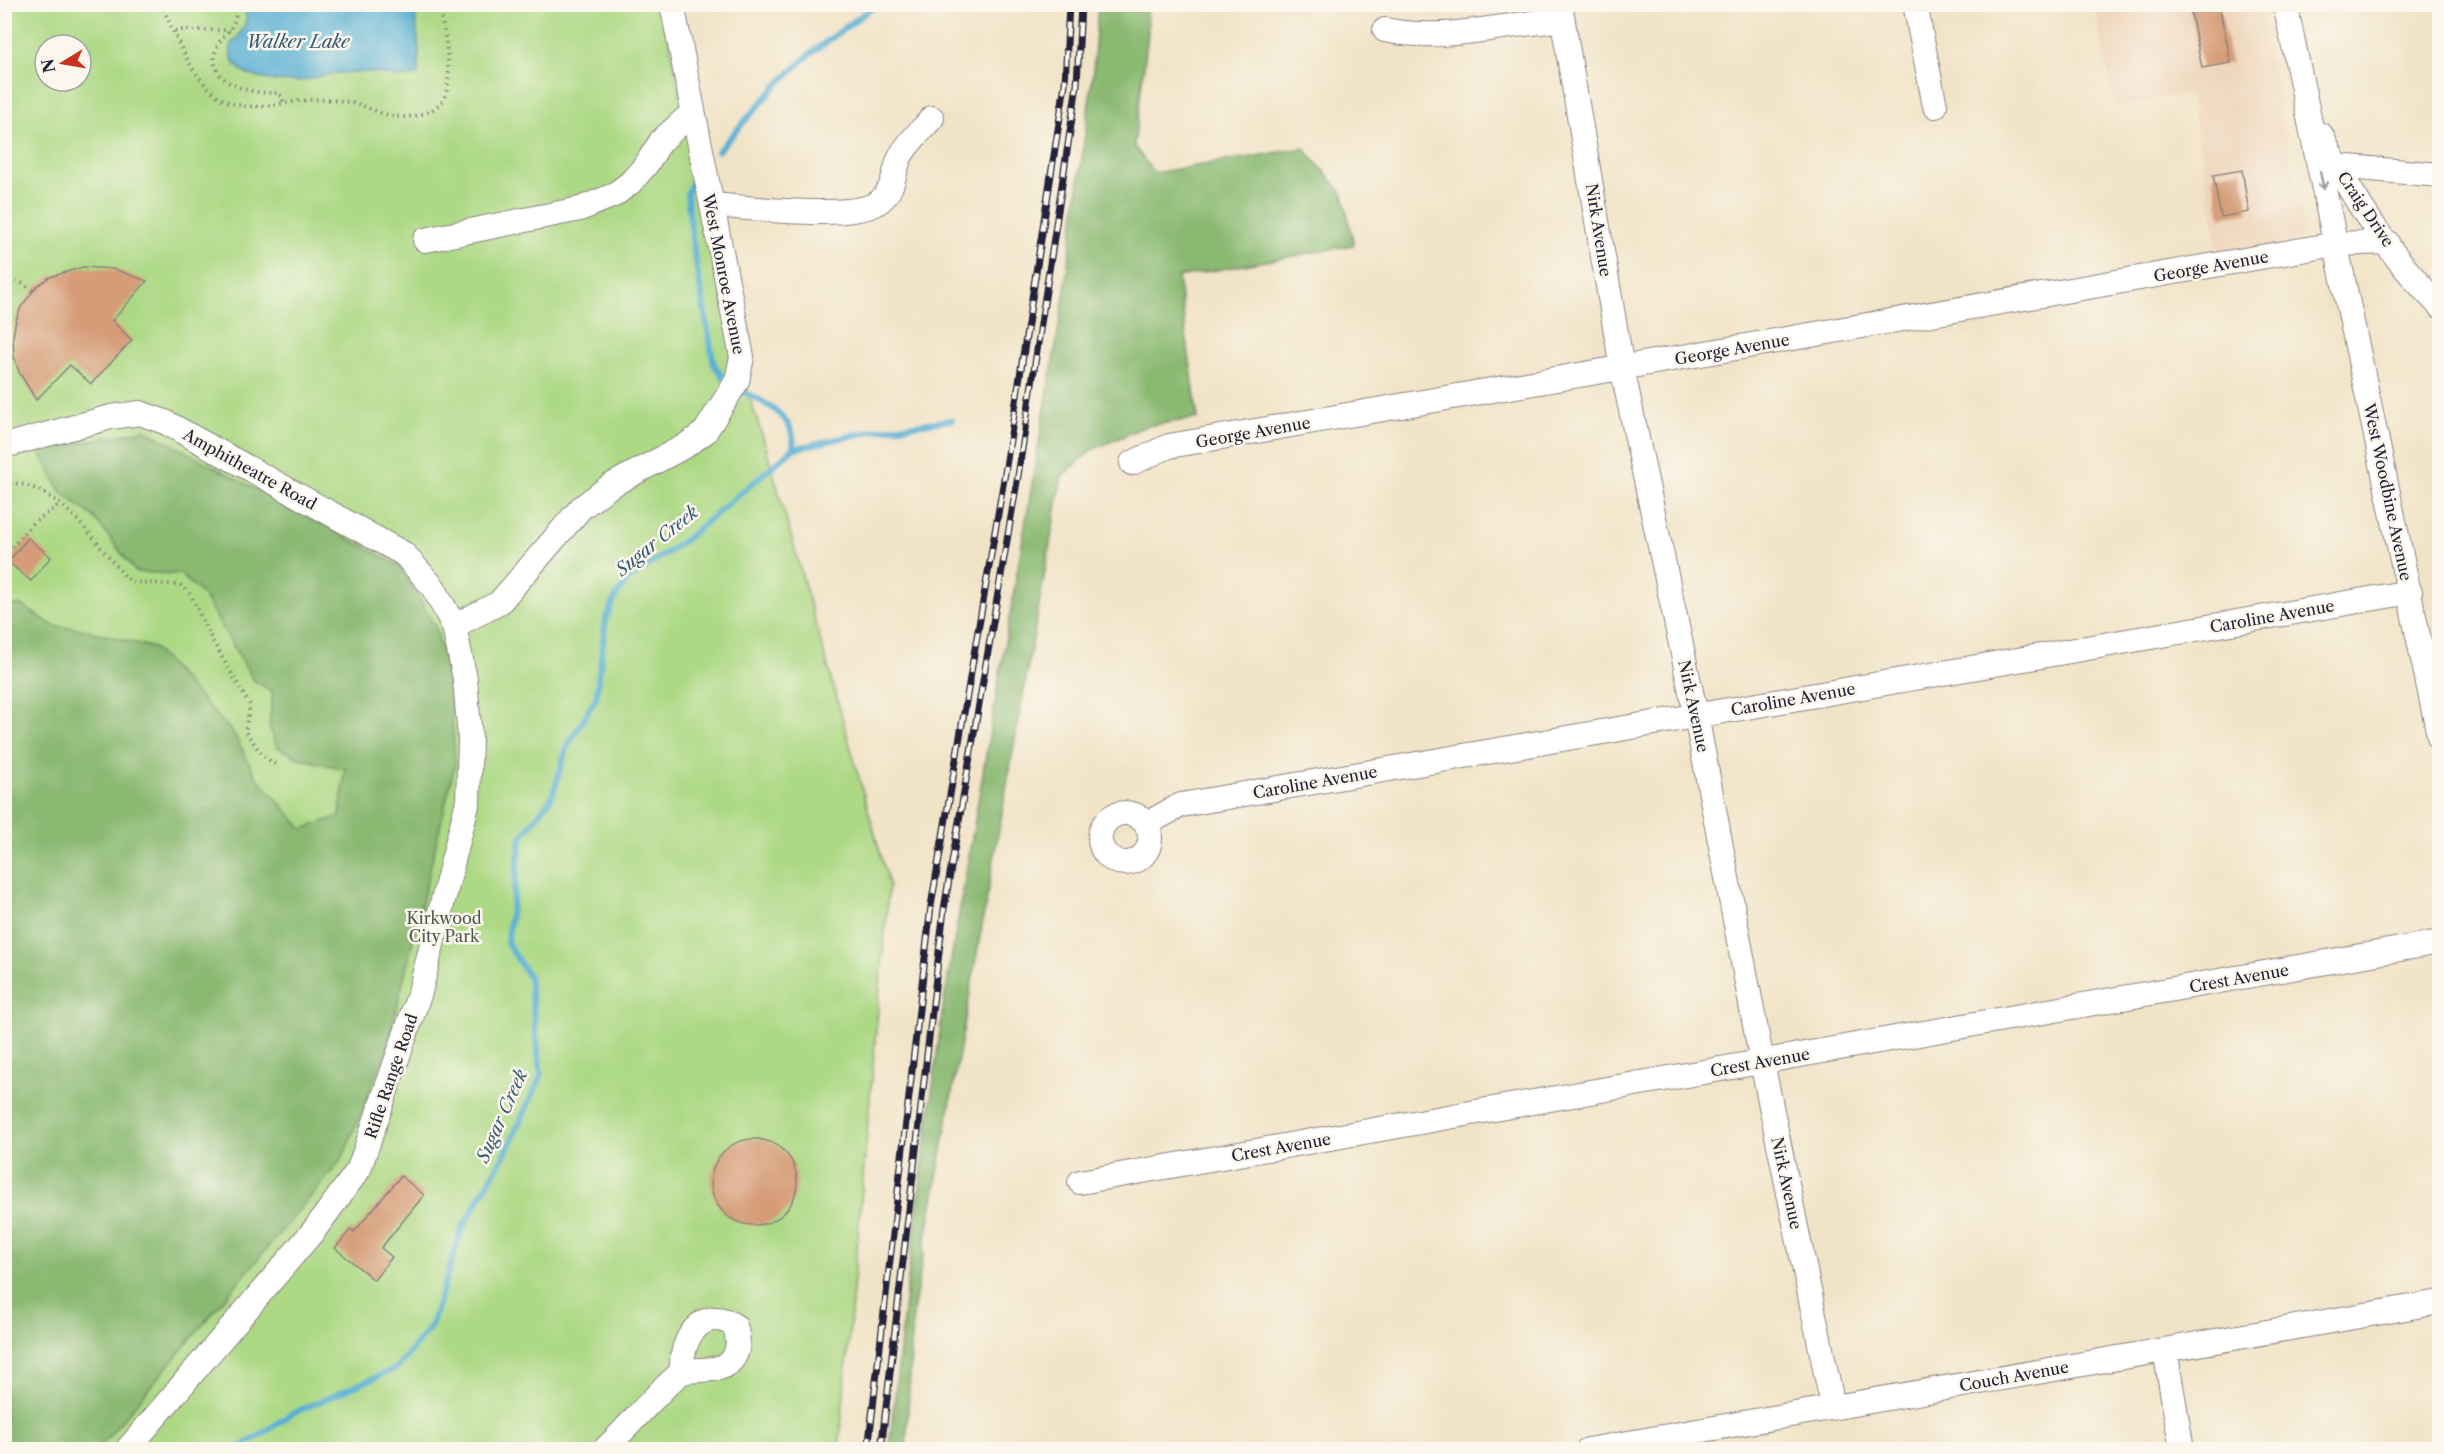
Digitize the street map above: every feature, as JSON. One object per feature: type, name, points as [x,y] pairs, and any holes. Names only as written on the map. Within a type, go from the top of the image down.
[{"type":"street","name":"West Monroe Avenue","points":[[454,626],[499,603],[581,508],[610,486],[685,446],[705,432],[737,381],[742,357],[672,4]]},
{"type":"street","points":[[1915,4],[1935,106]]},
{"type":"street","name":"West Woodbine Avenue","points":[[2286,4],[2439,740]]},
{"type":"street","points":[[1385,30],[1420,36],[1453,35],[1561,12]]},
{"type":"street","name":"Nirk Avenue","points":[[1561,12],[1622,368],[1696,716],[1762,1062],[1833,1407]]},
{"type":"street","name":"Craig Drive","points":[[2306,103],[2337,166],[2387,242],[2439,306]]},
{"type":"street","points":[[425,240],[580,209],[614,195],[646,165],[668,133],[693,112]]},
{"type":"street","points":[[712,205],[811,213],[859,208],[878,203],[893,186],[900,156],[932,118]]},
{"type":"street","points":[[2337,166],[2439,175]]},
{"type":"street","points":[[2336,244],[2387,242]]},
{"type":"street","name":"George Avenue","points":[[1131,463],[1169,446],[2336,244]]},
{"type":"street","name":"Amphitheatre Road","points":[[4,446],[111,417],[140,413],[165,422],[404,554],[433,587],[454,626]]},
{"type":"street","name":"Caroline Avenue","points":[[1146,824],[1181,805],[2410,592]]},
{"type":"street","name":"Rifle Range Road","points":[[127,1449],[315,1228],[359,1169],[420,992],[468,801],[470,739],[465,679],[454,626]]},
{"type":"street","name":"Crest Avenue","points":[[1080,1182],[2439,942]]},
{"type":"street","name":"Couch Avenue","points":[[1588,1449],[2439,1302]]},
{"type":"street","points":[[2165,1350],[2182,1449]]},
{"type":"street","points":[[604,1449],[682,1372]]},
{"type":"path","points":[[161,4],[195,73],[226,102],[250,108],[308,100],[346,102],[376,114],[403,117],[414,117],[437,107],[448,90],[447,57],[439,4]]},
{"type":"path","points":[[232,4],[236,20],[231,30],[219,42],[215,52],[218,69],[223,77],[244,91],[277,93],[284,104]]},
{"type":"path","points":[[174,30],[231,30]]},
{"type":"path","points":[[4,281],[13,279],[33,291]]},
{"type":"path","points":[[4,484],[15,483],[38,489],[74,516],[131,582],[180,585],[191,596],[211,638],[250,705],[245,731],[263,756],[278,766]]},
{"type":"path","points":[[4,556],[32,524],[59,505]]},
{"type":"shaded area","points":[[2094,5],[2259,5],[2304,226],[2302,235],[2295,241],[2220,256],[2190,93],[2115,107]]},
{"type":"green space","name":"Kirkwood City Park","points":[[5,5],[662,5],[733,347],[765,444],[889,884],[839,1449],[5,1449]]},
{"type":"green space","points":[[1098,5],[1147,5],[1148,34],[1134,146],[1154,173],[1304,148],[1343,194],[1354,245],[1178,277],[1198,418],[1146,426],[1092,450],[1062,476],[913,1312],[906,1449],[889,1449],[906,1293],[943,1007],[1064,297],[1093,72]]},
{"type":"green space","points":[[145,430],[400,566],[436,628],[450,686],[455,764],[387,1049],[342,1159],[98,1449],[5,1450],[5,606],[21,605],[54,626],[87,630],[154,648],[234,734],[257,778],[303,829],[340,816],[345,769],[299,758],[277,747],[269,726],[273,692],[254,681],[203,595],[180,574],[136,572],[93,516],[62,493],[39,451]]},
{"type":"water","name":"Walker Lake","points":[[244,5],[414,5],[419,50],[418,74],[397,77],[371,72],[339,73],[289,81],[252,76],[235,64],[231,54],[232,42],[236,40],[245,23]]},
{"type":"building","points":[[2189,4],[2219,4],[2231,63],[2202,68]]},
{"type":"building","points":[[2242,170],[2249,212],[2221,217],[2213,175]]},
{"type":"building","points":[[83,267],[114,269],[147,281],[112,321],[132,340],[91,384],[70,365],[36,400],[19,372],[14,356],[13,336],[16,320],[21,307],[37,286],[50,277]]},
{"type":"building","points":[[28,538],[51,557],[31,581],[8,562]]},
{"type":"building","points":[[746,1139],[762,1139],[785,1151],[794,1165],[797,1182],[794,1199],[785,1213],[762,1225],[746,1225],[730,1218],[718,1206],[711,1190],[711,1174],[718,1158],[730,1146]]},
{"type":"building","points":[[401,1176],[424,1195],[381,1248],[392,1257],[374,1280],[335,1248],[351,1229],[354,1232]]},
{"type":"waterway","name":"Sugar Creek","points":[[718,151],[778,84],[810,54],[877,4]]},
{"type":"waterway","name":"Sugar Creek","points":[[693,179],[687,194],[693,246],[714,365],[728,384]]},
{"type":"waterway","name":"Sugar Creek","points":[[737,389],[767,404],[784,418],[793,437],[793,449]]},
{"type":"waterway","name":"Sugar Creek","points":[[235,1450],[291,1414],[397,1368],[431,1326],[462,1229],[508,1148],[541,1076],[529,977],[507,943],[521,838],[552,797],[567,747],[596,698],[606,618],[617,594],[629,579],[685,540],[793,449],[877,430],[952,420]]},
{"type":"railway","points":[[868,1450],[931,906],[1005,473],[1065,84],[1069,4]]},
{"type":"railway","points":[[881,1450],[944,909],[1018,476],[1077,85],[1081,4]]}]
